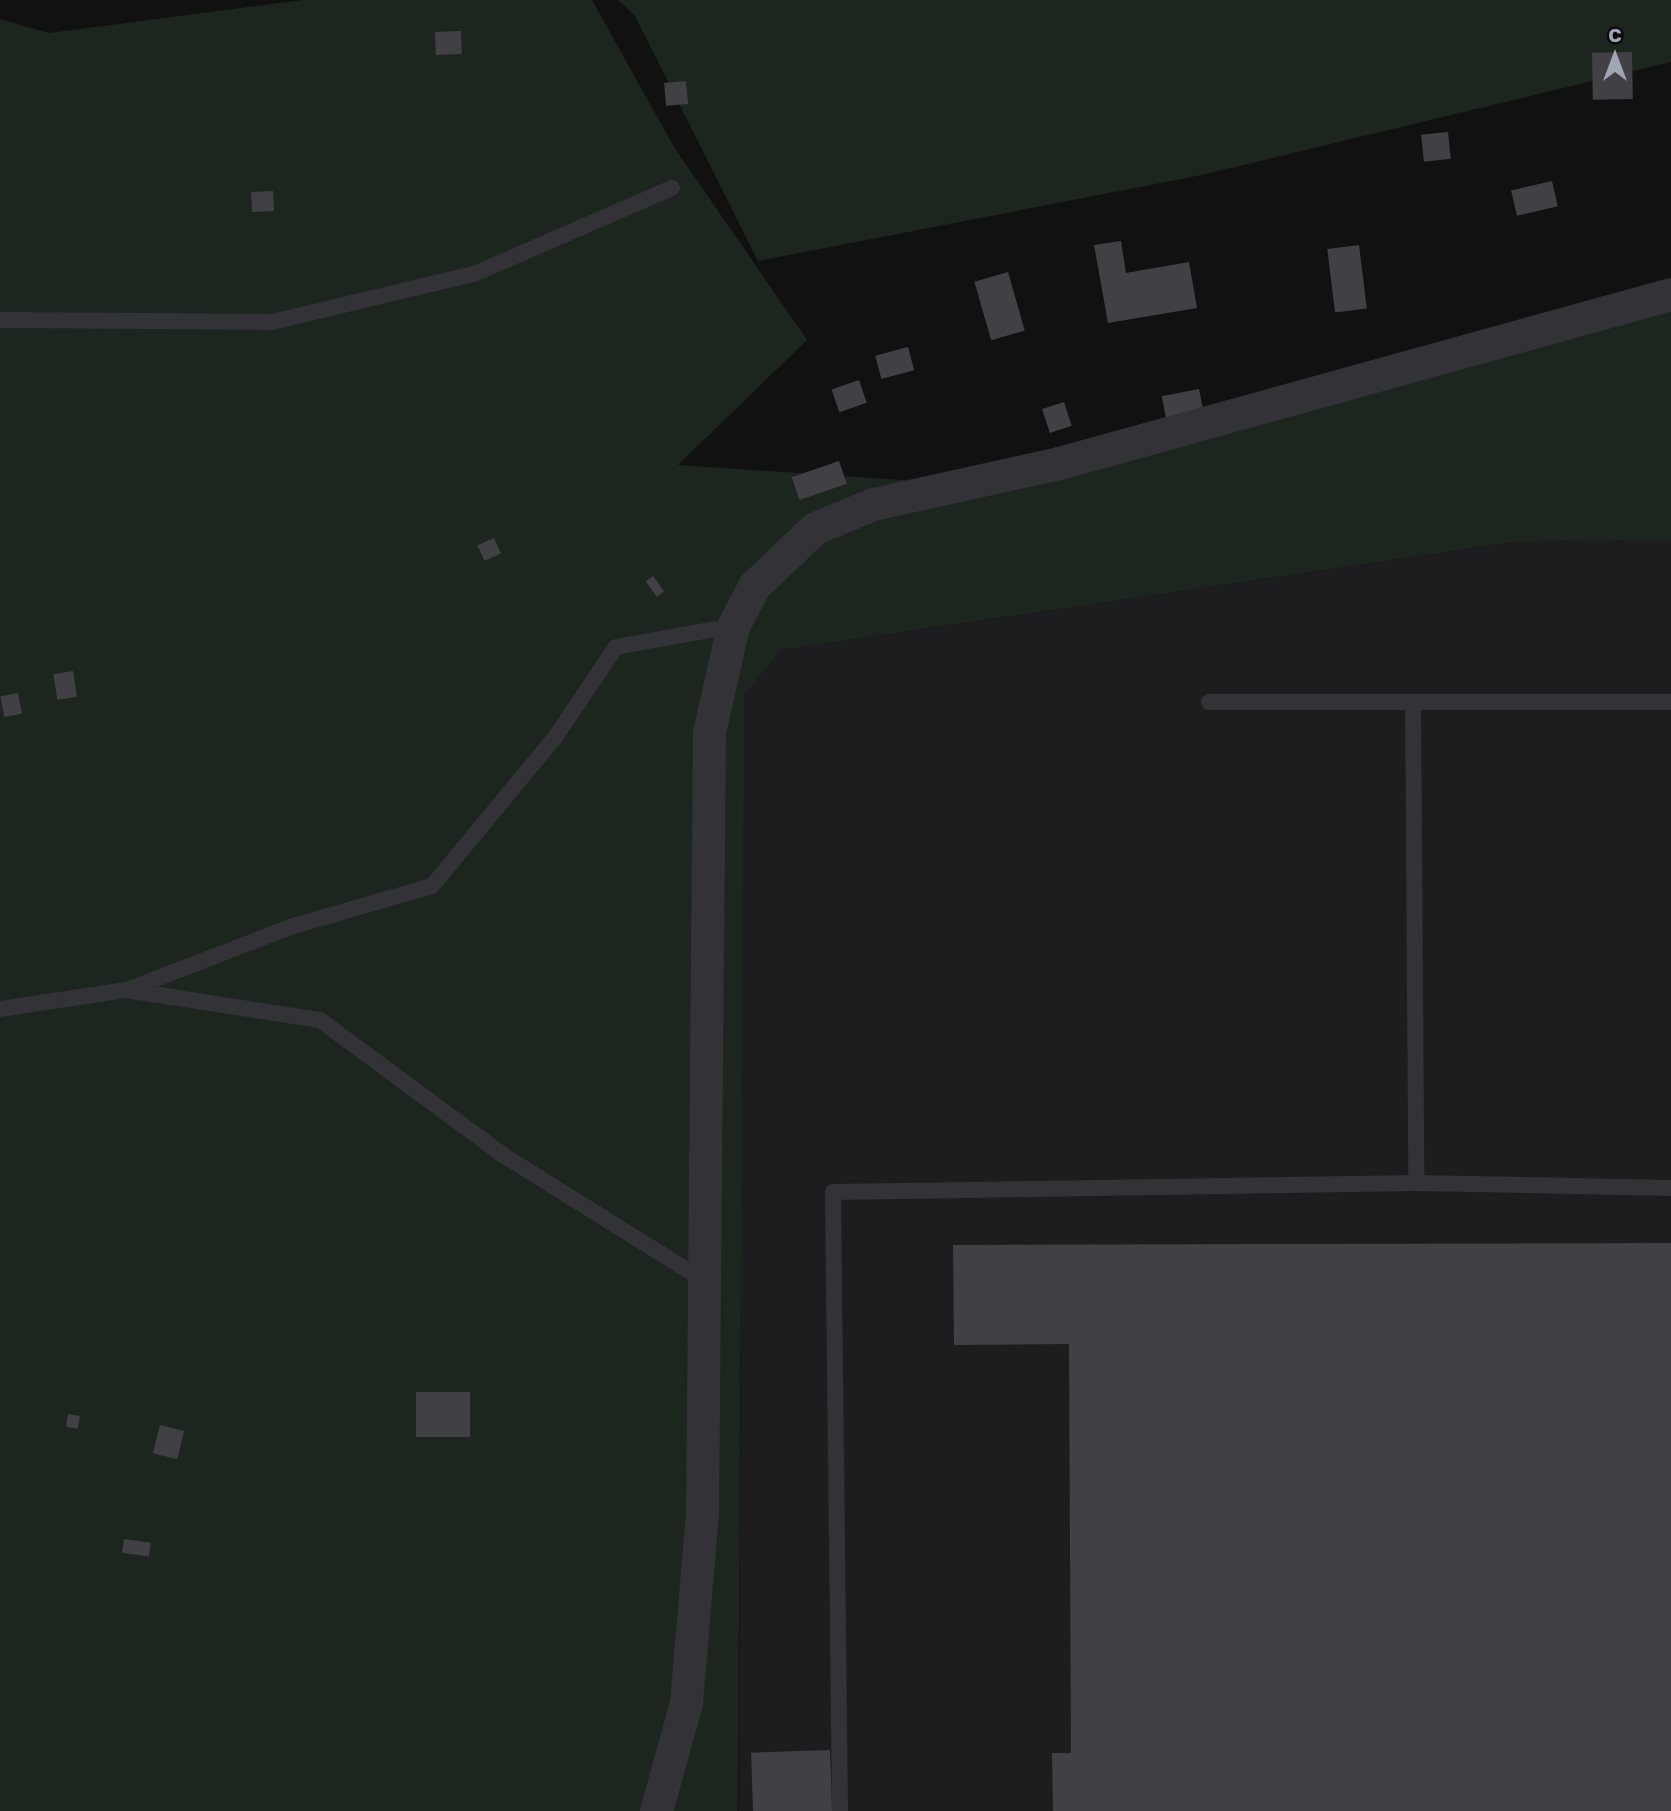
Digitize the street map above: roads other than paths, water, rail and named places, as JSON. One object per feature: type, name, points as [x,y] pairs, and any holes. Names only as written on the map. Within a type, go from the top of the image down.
[{"type":"street","points":[[656,1811],[686,1703],[696,1619],[705,1281],[709,732],[733,626],[779,556],[815,528],[873,504],[1059,463],[1671,294]]},
{"type":"lane","points":[[0,320],[272,322],[474,274],[672,188]]},
{"type":"lane","points":[[0,1009],[126,990],[290,927],[432,886],[556,736],[616,647],[733,626]]},
{"type":"lane","points":[[1209,702],[1671,702]]},
{"type":"lane","points":[[1413,702],[1416,1183]]},
{"type":"lane","points":[[126,990],[320,1020],[503,1155],[705,1281]]},
{"type":"lane","points":[[840,1811],[833,1192],[1416,1183],[1671,1188]]}]
